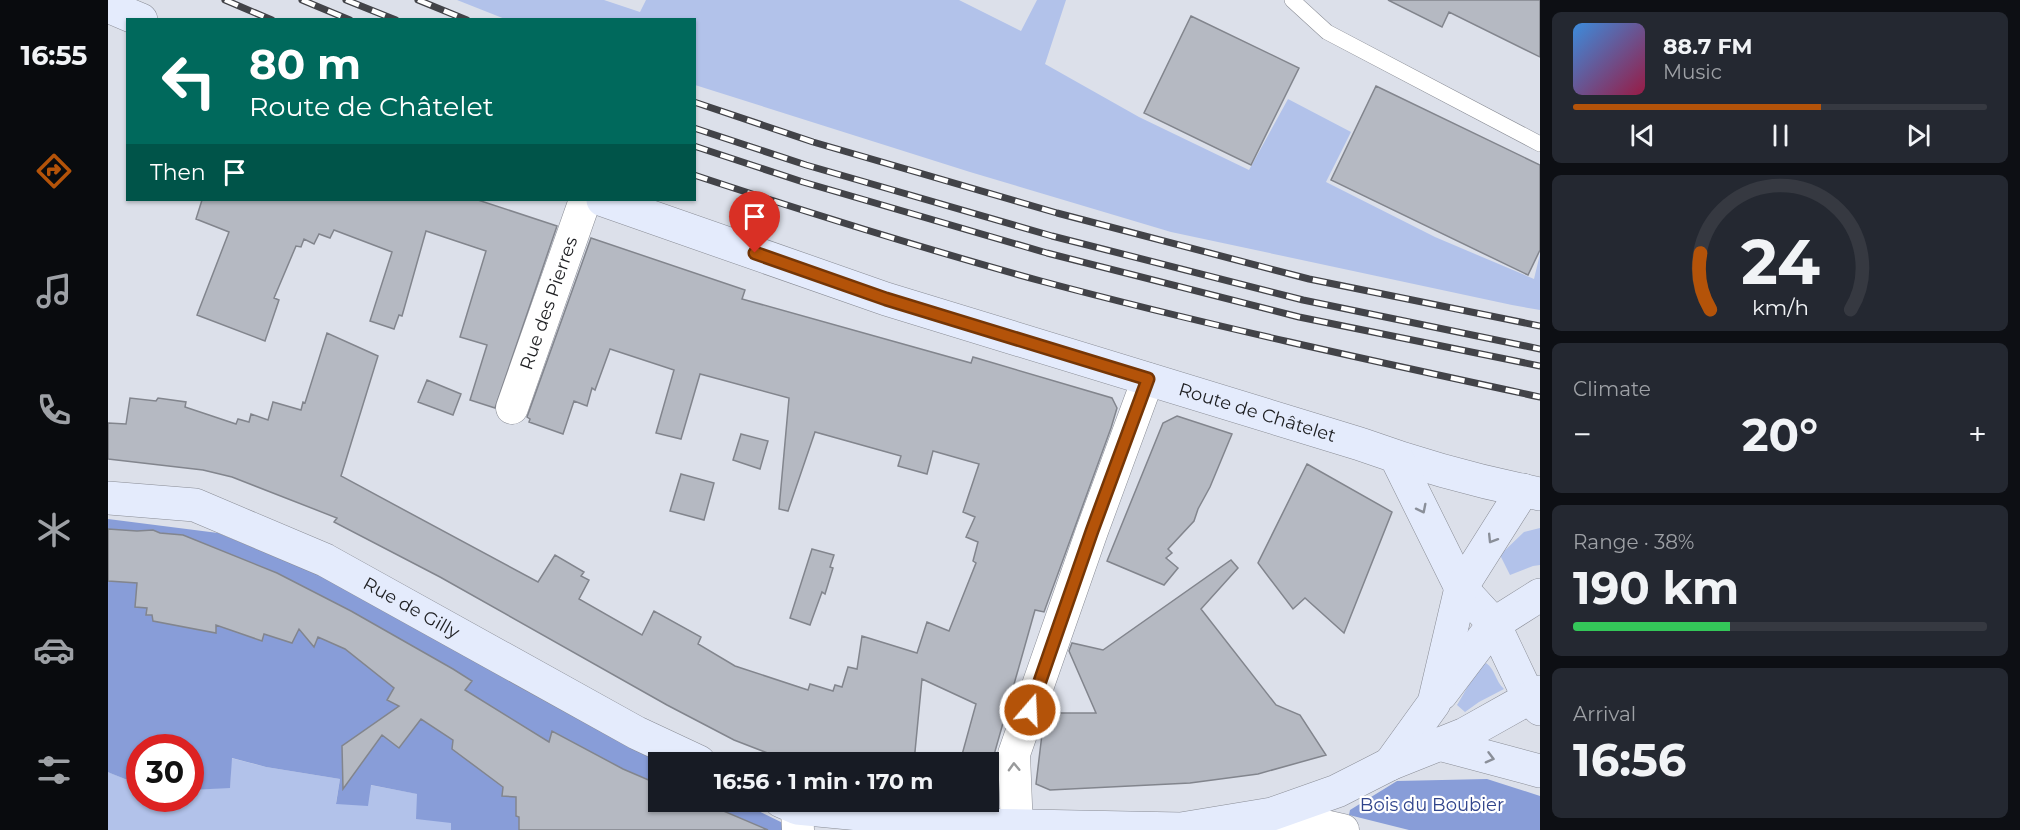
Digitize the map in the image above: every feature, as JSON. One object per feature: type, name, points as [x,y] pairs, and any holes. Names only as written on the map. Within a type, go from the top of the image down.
[{"type":"main road","points":[[108,6],[136,18]]},
{"type":"main road","name":"Route de Châtelet","points":[[606,201],[886,299],[1396,457],[1531,492]]},
{"type":"main road","points":[[792,813],[1017,828],[1181,829],[1272,814],[1337,792],[1390,764],[1465,734],[1536,700],[1494,624],[1461,588],[1396,457]]},
{"type":"main road","points":[[1434,703],[1461,588],[1531,492]]},
{"type":"main road","name":"Rue de Gilly","points":[[108,498],[195,505],[325,560],[638,733],[678,752]]},
{"type":"main road","points":[[1390,764],[1494,624],[1540,595]]},
{"type":"main road","points":[[1439,744],[1540,771]]},
{"type":"street","name":"Rue des Pierres","points":[[512,408],[585,201]]},
{"type":"street","points":[[1017,828],[1014,754],[1148,379]]},
{"type":"street","points":[[1272,814],[1343,830]]},
{"type":"lane","points":[[1292,0],[1327,32],[1540,144]]},
{"type":"shaded area","points":[[457,0],[604,0],[640,12],[646,0],[959,0],[1021,31],[1037,0],[1066,0],[1045,64],[1139,117],[1249,170],[1288,99],[1351,132],[1326,182],[1435,237],[1534,279],[1540,254],[1540,310],[1171,232],[970,172],[696,85],[696,18],[502,18]]},
{"type":"shaded area","points":[[1540,528],[1540,565],[1510,575],[1500,555],[1524,532]]},
{"type":"shaded area","points":[[1486,663],[1504,689],[1465,712],[1457,705],[1473,677]]},
{"type":"shaded area","points":[[231,758],[266,767],[340,779],[336,803],[370,785],[418,794],[452,823],[451,830],[108,830],[108,772],[126,779],[126,812],[204,812],[204,789],[230,787]]},
{"type":"green space","points":[[108,519],[218,533],[350,588],[648,756],[648,812],[760,812],[791,827],[790,830],[451,830],[451,823],[416,819],[417,794],[371,785],[368,806],[336,804],[340,779],[266,767],[232,758],[230,788],[204,789],[204,734],[126,734],[126,779],[108,772]]},
{"type":"green space","name":"Bois du Boubier","points":[[1487,779],[1540,796],[1540,830],[1409,830],[1349,815],[1350,810],[1397,781]]},
{"type":"building","points":[[1388,0],[1540,0],[1540,57],[1449,12],[1442,27]]},
{"type":"building","points":[[1191,16],[1299,68],[1251,165],[1144,113]]},
{"type":"building","points":[[1376,86],[1540,165],[1540,250],[1528,275],[1331,180]]},
{"type":"building","points":[[202,201],[481,201],[557,226],[495,408],[470,400],[487,345],[460,337],[486,251],[426,231],[402,316],[399,315],[394,329],[370,321],[392,252],[334,230],[330,238],[319,234],[314,244],[304,239],[301,247],[296,246],[274,298],[279,300],[265,341],[197,315],[229,232],[196,219]]},
{"type":"building","points":[[591,238],[745,290],[742,299],[971,363],[973,357],[1112,398],[1117,408],[1044,612],[1035,610],[995,752],[963,752],[976,704],[922,679],[915,752],[765,752],[734,740],[667,705],[440,577],[334,522],[337,518],[232,477],[203,470],[108,459],[108,423],[126,424],[130,398],[156,401],[158,398],[186,402],[185,407],[236,424],[238,419],[249,422],[251,414],[268,420],[273,402],[301,410],[327,333],[378,356],[341,476],[538,582],[555,555],[584,572],[581,576],[589,580],[579,599],[642,635],[654,611],[701,637],[698,644],[735,666],[808,690],[810,684],[833,691],[835,685],[842,687],[848,667],[857,669],[862,636],[917,653],[927,622],[949,631],[976,563],[973,561],[978,542],[966,537],[975,517],[963,512],[979,464],[933,451],[927,474],[898,466],[901,456],[815,432],[788,511],[779,509],[789,398],[700,374],[681,439],[656,433],[674,370],[610,349],[595,390],[592,388],[587,406],[574,401],[563,434],[529,422],[530,419],[527,417]]},
{"type":"building","points":[[427,380],[461,394],[453,415],[418,402]]},
{"type":"building","points":[[1177,416],[1232,434],[1194,521],[1168,549],[1172,553],[1166,558],[1178,568],[1164,585],[1107,561],[1163,423]]},
{"type":"building","points":[[741,434],[768,441],[760,469],[733,460]]},
{"type":"building","points":[[1307,464],[1392,512],[1344,633],[1305,598],[1293,609],[1258,563]]},
{"type":"building","points":[[681,474],[714,483],[704,520],[670,511]]},
{"type":"building","points":[[108,529],[153,530],[160,533],[183,535],[277,573],[351,611],[472,681],[465,690],[549,742],[552,731],[648,780],[648,812],[726,812],[768,830],[519,830],[516,797],[502,796],[503,787],[452,749],[453,740],[421,719],[399,748],[382,735],[343,789],[342,746],[399,706],[387,700],[394,688],[345,649],[318,637],[314,647],[299,629],[292,643],[264,634],[262,641],[216,625],[216,633],[153,621],[152,615],[146,615],[147,608],[135,607],[137,583],[108,581]]},
{"type":"building","points":[[812,549],[834,555],[830,567],[833,568],[825,594],[822,592],[810,625],[790,618]]},
{"type":"building","points":[[1231,560],[1238,568],[1201,609],[1276,705],[1300,715],[1326,755],[1258,774],[1190,783],[1050,790],[1036,784],[1043,726],[1048,713],[1096,713],[1069,651],[1072,643],[1103,650]]},
{"type":"railway","points":[[225,0],[267,18]]},
{"type":"railway","points":[[302,0],[345,18]]},
{"type":"railway","points":[[346,0],[391,18]]},
{"type":"railway","points":[[418,0],[462,18]]},
{"type":"railway","points":[[696,103],[813,142],[1057,213],[1309,279],[1540,326]]},
{"type":"railway","points":[[696,129],[806,165],[1052,236],[1303,300],[1540,349]]},
{"type":"railway","points":[[696,147],[803,182],[1047,253],[1299,317],[1540,366]]},
{"type":"railway","points":[[696,176],[867,230],[1041,281],[1227,328],[1540,397]]},
{"type":"route","points":[[755,253],[886,299],[1148,379],[1030,710]]}]
